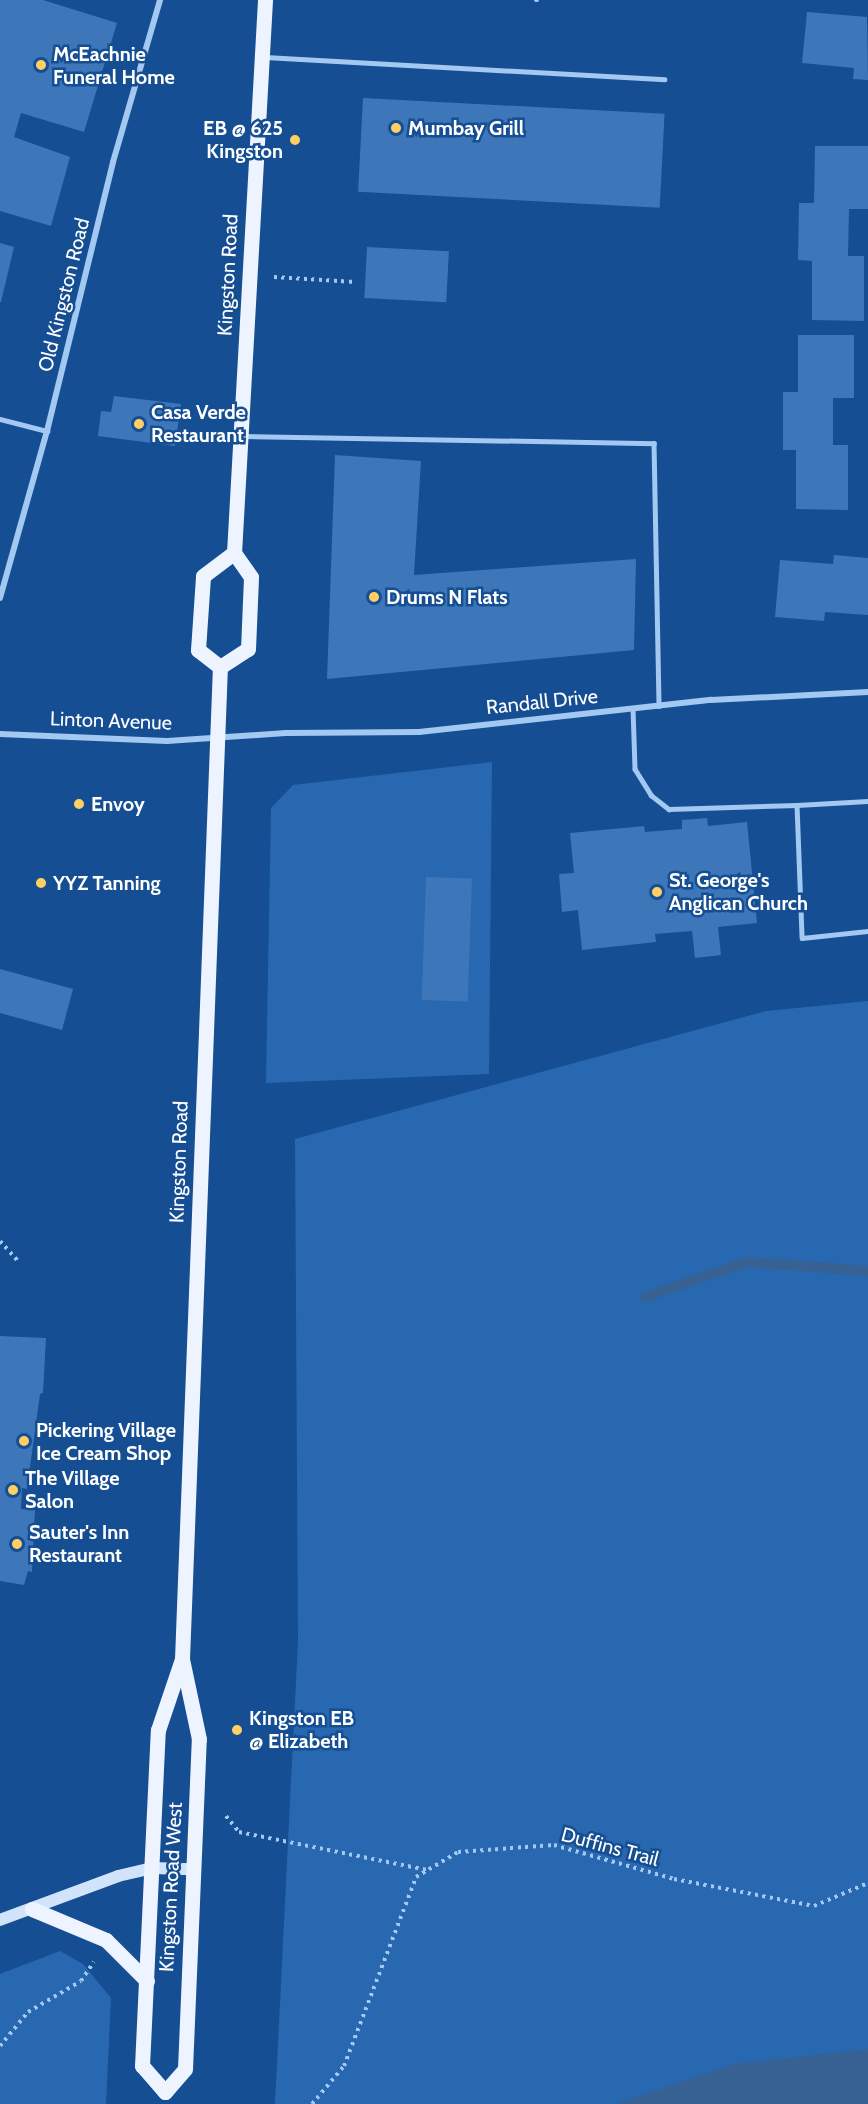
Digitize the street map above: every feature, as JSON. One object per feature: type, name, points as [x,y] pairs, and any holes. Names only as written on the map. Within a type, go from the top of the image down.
[{"type":"main road","name":"Kingston Road","points":[[234,553],[265,0]]},
{"type":"main road","points":[[234,553],[251,578],[248,649],[220,667],[198,650],[203,576],[234,553]]},
{"type":"main road","name":"Kingston Road","points":[[182,1659],[206,984],[220,737],[220,667]]},
{"type":"main road","name":"Kingston Road West","points":[[182,1659],[200,1739],[191,1869],[185,2069],[165,2098],[142,2066],[158,1730],[182,1659]]},
{"type":"main road","points":[[32,1909],[106,1940],[147,1981]]},
{"type":"street","name":"Old Kingston Road","points":[[0,598],[47,430],[113,162],[160,0]]},
{"type":"street","name":"Randall Drive","points":[[220,737],[419,732],[633,708],[868,692]]},
{"type":"street","name":"Linton Avenue","points":[[0,734],[167,741],[220,737]]},
{"type":"street","points":[[0,1920],[117,1876],[153,1868],[191,1869]]},
{"type":"lane","points":[[262,56],[664,79]]},
{"type":"lane","points":[[0,419],[47,430]]},
{"type":"lane","points":[[239,436],[654,443],[658,706]]},
{"type":"lane","points":[[633,708],[635,769],[651,795],[669,809],[868,801]]},
{"type":"lane","points":[[797,805],[802,938],[868,931]]},
{"type":"path","points":[[249,276],[355,282]]},
{"type":"path","points":[[0,1241],[19,1262]]},
{"type":"path","points":[[226,1816],[239,1832],[428,1870]]},
{"type":"path","name":"Duffins Trail","points":[[312,2104],[344,2066],[416,1877],[458,1852],[554,1845],[674,1879],[814,1906],[868,1883]]},
{"type":"path","points":[[0,2046],[28,2012],[81,1981],[96,1959]]},
{"type":"shaded area","points":[[492,762],[489,1074],[266,1083],[271,808],[293,785]]},
{"type":"shaded area","points":[[868,1001],[868,2104],[275,2104],[298,1641],[295,1139],[766,1011]]},
{"type":"shaded area","points":[[60,1951],[83,1964],[111,1998],[106,2104],[0,2104],[0,1974]]},
{"type":"shaded area","points":[[868,2049],[868,2104],[616,2104],[734,2064]]},
{"type":"building","points":[[0,0],[43,0],[117,23],[84,132],[21,113],[14,137],[70,157],[51,226],[0,211]]},
{"type":"building","points":[[807,12],[867,17],[868,80],[853,79],[854,68],[802,63]]},
{"type":"building","points":[[363,98],[665,114],[660,208],[358,192]]},
{"type":"building","points":[[815,146],[868,146],[868,209],[849,209],[848,256],[864,256],[864,321],[812,320],[812,261],[798,260],[799,203],[814,203]]},
{"type":"building","points":[[0,243],[14,247],[1,302],[0,302]]},
{"type":"building","points":[[367,247],[449,251],[446,302],[364,298]]},
{"type":"building","points":[[798,335],[854,335],[854,398],[833,398],[833,445],[848,445],[848,510],[796,509],[796,450],[783,450],[783,392],[798,392]]},
{"type":"building","name":"Casa Verde Restaurant","points":[[114,396],[181,404],[175,446],[98,436],[101,411],[111,412]]},
{"type":"building","points":[[335,455],[421,461],[414,575],[636,559],[634,650],[327,679]]},
{"type":"building","points":[[834,555],[868,558],[868,615],[825,612],[824,621],[775,617],[780,560],[833,564]]},
{"type":"building","name":"St. George's Anglican Church","points":[[707,818],[708,826],[747,822],[757,923],[718,927],[721,955],[695,958],[692,931],[655,934],[656,942],[582,950],[578,910],[562,912],[559,874],[574,873],[570,833],[644,826],[645,832],[682,829],[682,820]]},
{"type":"building","points":[[426,877],[472,879],[468,1002],[422,1000]]},
{"type":"building","points":[[0,969],[73,989],[62,1030],[0,1013]]},
{"type":"building","points":[[0,1336],[46,1338],[43,1393],[40,1394],[27,1489],[22,1488],[21,1509],[35,1510],[32,1572],[28,1571],[24,1585],[0,1581]]},
{"type":"waterway","points":[[645,1297],[747,1262],[868,1271]]},
{"type":"place","name":"McEachnie Funeral Home","points":[[41,65]]},
{"type":"place","name":"Mumbay Grill","points":[[396,128]]},
{"type":"place","name":"EB @ 625 Kingston","points":[[295,140]]},
{"type":"place","name":"Casa Verde Restaurant","points":[[139,424]]},
{"type":"place","name":"Drums N Flats","points":[[374,597]]},
{"type":"place","name":"Envoy","points":[[79,804]]},
{"type":"place","name":"YYZ Tanning","points":[[41,883]]},
{"type":"place","name":"St. George's Anglican Church","points":[[657,892]]},
{"type":"place","name":"Pickering Village Ice Cream Shop","points":[[24,1441]]},
{"type":"place","name":"The Village Salon","points":[[13,1490]]},
{"type":"place","name":"Sauter's Inn Restaurant","points":[[17,1544]]},
{"type":"place","name":"Kingston EB @ Elizabeth","points":[[237,1730]]}]
